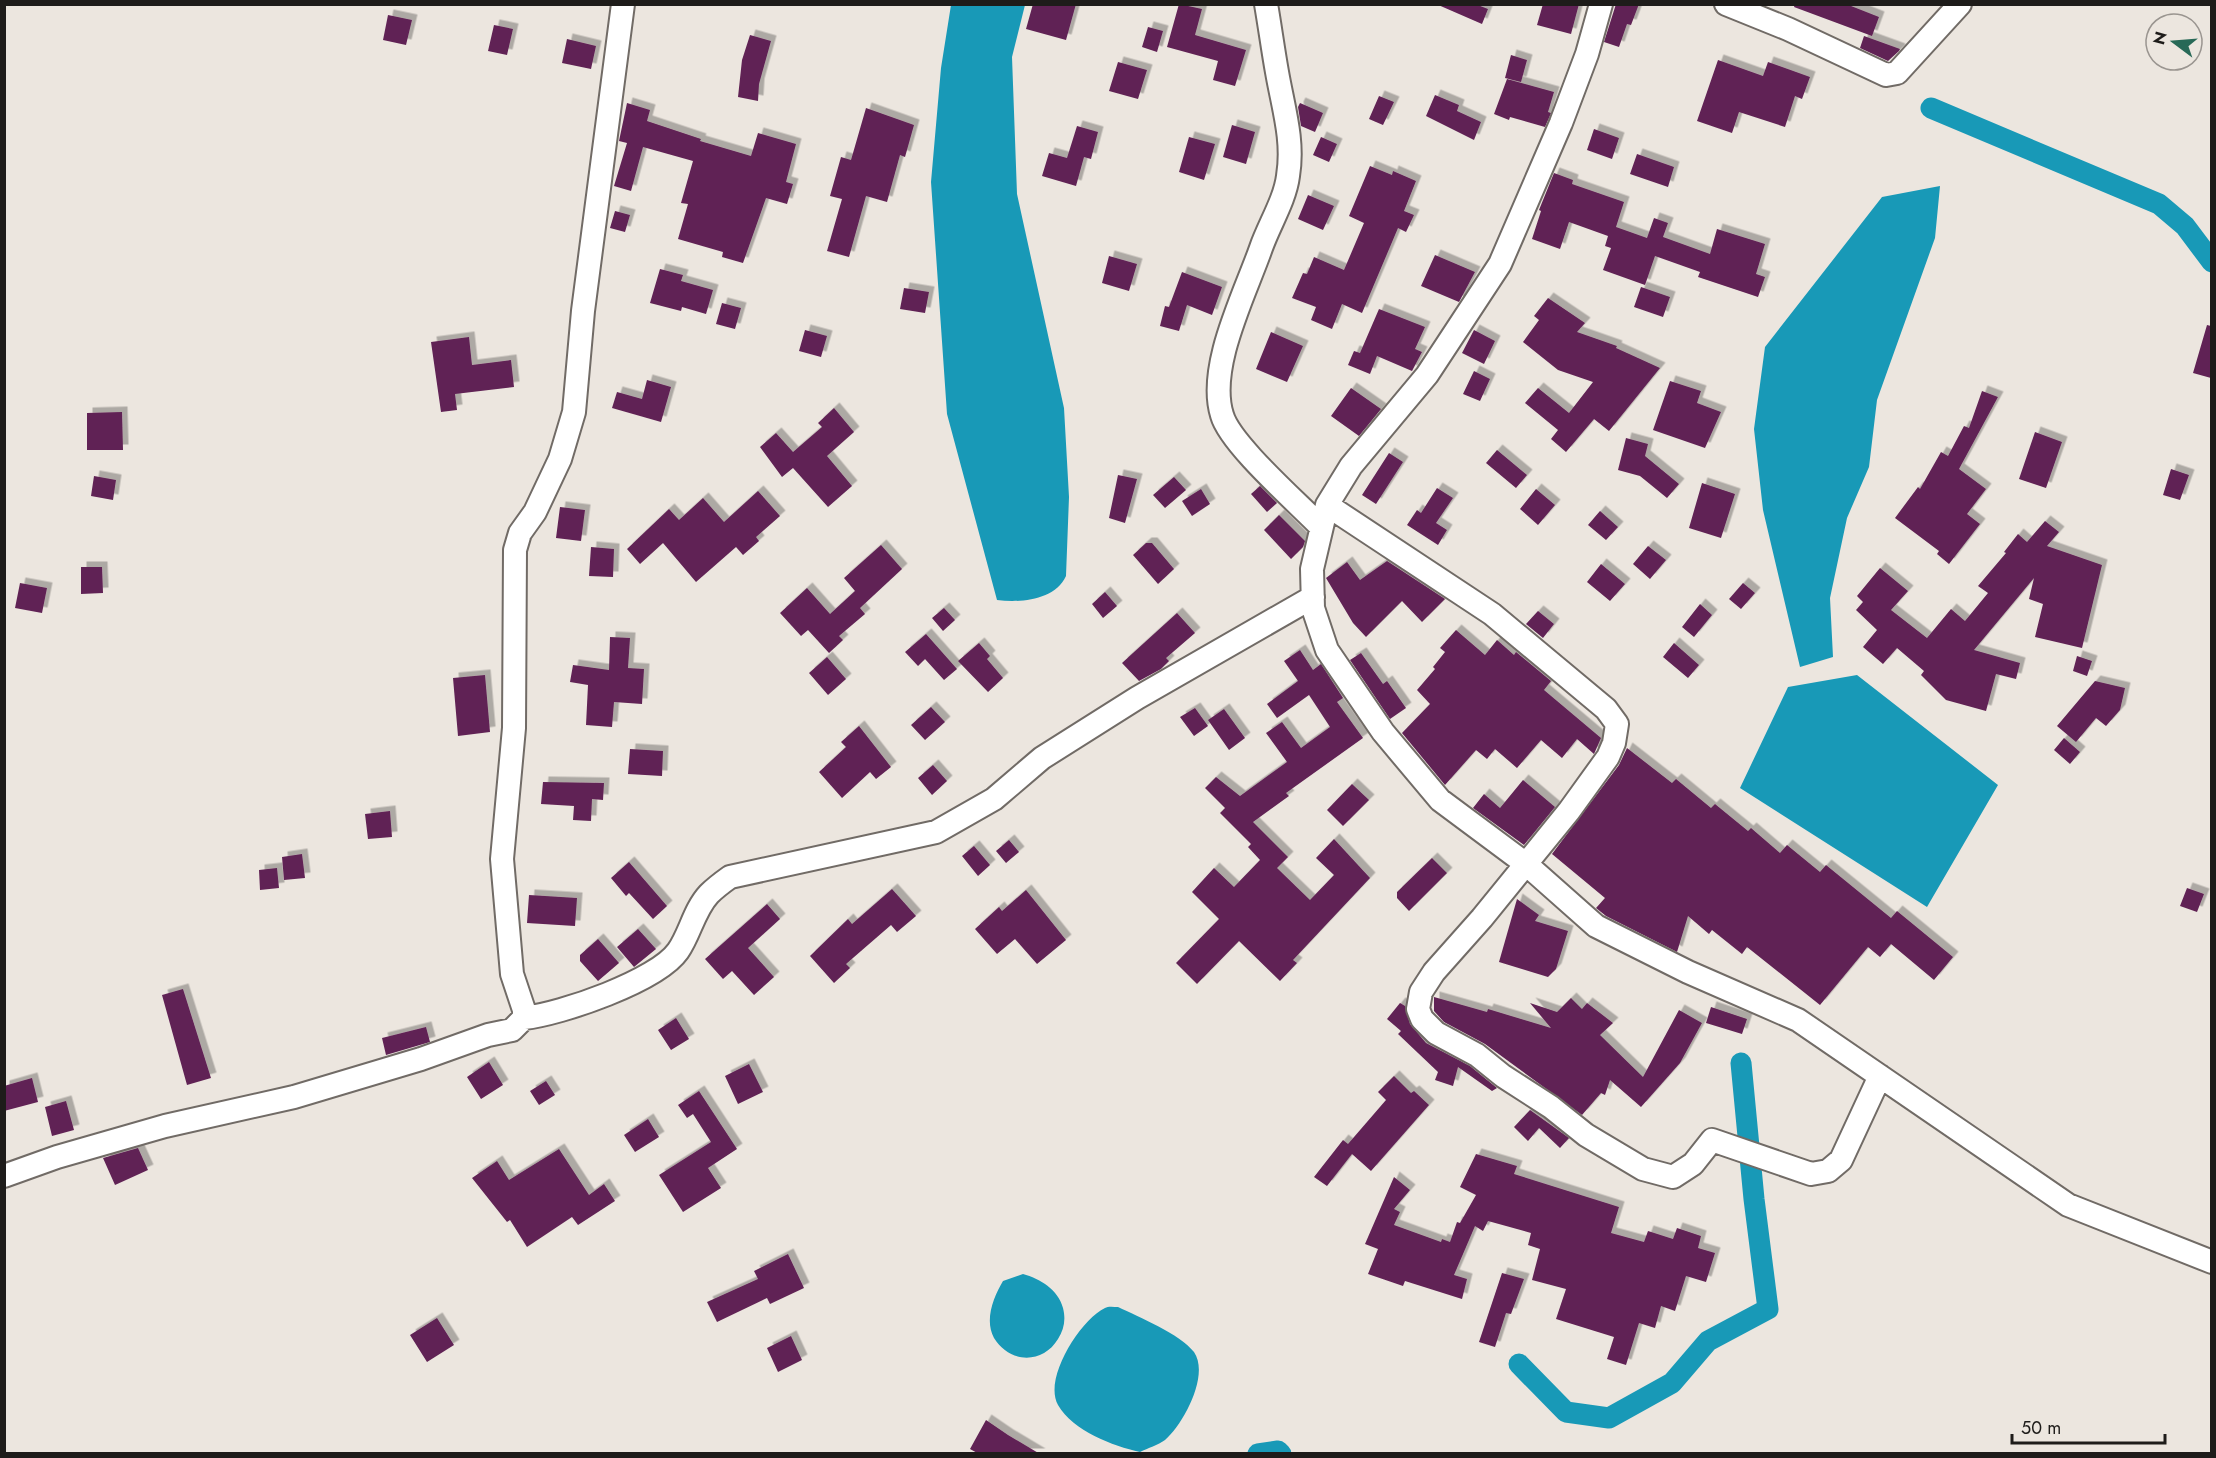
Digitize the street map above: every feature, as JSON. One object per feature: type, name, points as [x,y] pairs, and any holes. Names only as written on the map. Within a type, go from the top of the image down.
[{"type":"street","points":[[524,1018],[524,1010],[512,974],[502,859],[514,728],[514,550],[520,532],[535,512],[560,459],[574,412],[583,311],[623,4]]},
{"type":"street","points":[[1266,4],[1276,69],[1290,131],[1288,177],[1229,339],[1218,382],[1218,395],[1222,416],[1230,431],[1274,481],[1321,527]]},
{"type":"street","points":[[1601,4],[1596,28],[1565,114],[1500,264],[1427,375],[1351,466],[1327,505],[1312,569],[1313,608],[1327,650],[1383,732],[1440,800],[1526,864],[1596,926],[1688,972],[1798,1020],[2068,1205],[2211,1262]]},
{"type":"street","points":[[1726,4],[1788,29],[1886,75],[1902,68],[1960,4]]},
{"type":"street","points":[[1327,505],[1492,614],[1606,709],[1617,724],[1614,743],[1608,757],[1569,811],[1482,918],[1434,972],[1421,992],[1418,1009],[1422,1019],[1436,1033],[1477,1055],[1503,1076],[1551,1107],[1586,1135],[1643,1169],[1674,1177],[1693,1164],[1712,1140],[1811,1174],[1828,1171],[1840,1160],[1880,1076]]},
{"type":"street","points":[[4,1176],[57,1157],[143,1132],[294,1097],[421,1059],[488,1035],[512,1030],[524,1018],[567,1009],[599,998],[669,962],[679,950],[708,895],[730,876],[936,832],[994,798],[1042,758],[1137,698],[1313,597]]},
{"type":"water","points":[[951,5],[1025,5],[1012,57],[1017,194],[1064,408],[1069,497],[1066,576],[1061,584],[1046,595],[1026,600],[997,600],[947,414],[931,182],[941,68]]},
{"type":"water","points":[[1940,186],[1935,238],[1877,400],[1869,467],[1847,518],[1830,598],[1833,657],[1800,667],[1763,510],[1754,429],[1765,347],[1882,197]]},
{"type":"water","points":[[1857,675],[1998,785],[1927,907],[1740,788],[1788,687]]},
{"type":"water","points":[[1023,1274],[1042,1282],[1053,1290],[1061,1301],[1064,1316],[1062,1332],[1052,1347],[1035,1357],[1026,1358],[1009,1353],[1001,1347],[994,1338],[990,1324],[996,1294],[1003,1281]]},
{"type":"water","points":[[1106,1307],[1118,1307],[1159,1326],[1188,1345],[1198,1362],[1197,1386],[1179,1423],[1165,1440],[1140,1452],[1118,1446],[1083,1430],[1058,1405],[1055,1394],[1060,1366],[1075,1337],[1095,1315]]},
{"type":"building","points":[[1033,4],[1076,4],[1066,40],[1026,29]]},
{"type":"building","points":[[1179,4],[1202,9],[1195,35],[1246,50],[1235,86],[1213,80],[1218,61],[1167,47]]},
{"type":"building","points":[[1436,4],[1475,4],[1488,9],[1482,24]]},
{"type":"building","points":[[1543,4],[1579,4],[1571,34],[1537,25]]},
{"type":"building","points":[[1616,4],[1639,4],[1631,25],[1627,24],[1619,47],[1604,42]]},
{"type":"building","points":[[1795,4],[1846,4],[1879,17],[1872,36],[1794,7]]},
{"type":"building","points":[[388,15],[412,20],[406,45],[383,40]]},
{"type":"building","points":[[494,25],[513,29],[507,55],[488,51]]},
{"type":"building","points":[[1148,27],[1163,31],[1157,52],[1142,47]]},
{"type":"building","points":[[750,35],[771,41],[759,84],[758,101],[738,97],[742,60]]},
{"type":"building","points":[[1864,36],[1900,49],[1888,61],[1860,48]]},
{"type":"building","points":[[567,39],[596,46],[591,69],[562,63]]},
{"type":"building","points":[[1511,55],[1527,60],[1521,82],[1505,78]]},
{"type":"building","points":[[1718,60],[1763,76],[1768,62],[1810,77],[1802,99],[1795,96],[1785,127],[1739,112],[1732,133],[1697,121]]},
{"type":"building","points":[[1118,62],[1147,70],[1138,99],[1109,91]]},
{"type":"building","points":[[1507,79],[1554,92],[1548,112],[1551,113],[1545,127],[1510,117],[1509,120],[1494,114]]},
{"type":"building","points":[[1435,95],[1459,105],[1457,111],[1481,122],[1474,140],[1426,116]]},
{"type":"building","points":[[1379,96],[1394,102],[1383,125],[1369,119]]},
{"type":"building","points":[[627,103],[650,110],[647,121],[701,139],[700,141],[751,156],[758,133],[796,144],[786,182],[793,184],[787,204],[766,198],[743,263],[722,257],[723,252],[678,239],[688,204],[681,203],[693,161],[643,147],[631,191],[614,186],[627,143],[619,141]]},
{"type":"building","points":[[1300,103],[1323,113],[1315,132],[1301,126],[1298,107]]},
{"type":"building","points":[[866,108],[914,125],[905,157],[900,155],[887,202],[866,196],[849,257],[827,251],[842,199],[830,196],[841,157],[851,160]]},
{"type":"building","points":[[1232,125],[1255,132],[1246,164],[1223,157]]},
{"type":"building","points":[[1077,126],[1098,132],[1091,159],[1084,157],[1076,186],[1042,176],[1049,153],[1067,158]]},
{"type":"building","points":[[1594,129],[1619,138],[1612,159],[1587,150]]},
{"type":"building","points":[[1189,137],[1215,144],[1204,180],[1179,172]]},
{"type":"building","points":[[1321,137],[1337,144],[1329,162],[1313,155]]},
{"type":"building","points":[[1637,154],[1674,167],[1668,187],[1630,174]]},
{"type":"building","points":[[1370,166],[1392,175],[1393,171],[1416,181],[1404,211],[1414,215],[1406,232],[1398,228],[1362,313],[1342,304],[1332,329],[1311,320],[1316,307],[1292,298],[1303,273],[1307,274],[1314,257],[1344,270],[1364,223],[1349,216]]},
{"type":"building","points":[[1554,173],[1573,180],[1572,184],[1624,202],[1616,227],[1647,238],[1654,218],[1668,223],[1663,237],[1710,254],[1717,229],[1765,244],[1756,274],[1765,277],[1758,297],[1698,277],[1700,272],[1655,256],[1645,285],[1603,270],[1611,248],[1605,246],[1608,236],[1569,222],[1560,249],[1532,239],[1541,211],[1539,210]]},
{"type":"building","points":[[1308,195],[1334,206],[1323,230],[1298,219]]},
{"type":"building","points":[[615,211],[630,215],[625,232],[610,228]]},
{"type":"building","points":[[1435,255],[1475,272],[1459,302],[1421,286]]},
{"type":"building","points":[[1109,256],[1137,264],[1129,291],[1102,283]]},
{"type":"building","points":[[660,269],[683,275],[681,281],[713,290],[706,314],[682,307],[681,311],[650,303]]},
{"type":"building","points":[[1182,272],[1222,287],[1212,315],[1187,305],[1179,331],[1160,326],[1165,306],[1169,307]]},
{"type":"building","points":[[1641,287],[1670,297],[1663,317],[1634,307]]},
{"type":"building","points":[[904,288],[929,292],[925,313],[900,309]]},
{"type":"building","points":[[1548,298],[1585,323],[1577,332],[1617,346],[1616,348],[1660,368],[1609,431],[1594,419],[1566,452],[1551,439],[1558,430],[1525,403],[1538,388],[1569,413],[1593,382],[1558,370],[1523,342],[1539,320],[1534,316]]},
{"type":"building","points":[[722,303],[741,308],[735,329],[716,324]]},
{"type":"building","points":[[1379,309],[1425,327],[1415,349],[1422,352],[1412,371],[1377,356],[1370,374],[1348,365],[1354,351],[1360,353]]},
{"type":"building","points":[[2207,325],[2211,326],[2211,378],[2193,373]]},
{"type":"building","points":[[805,330],[827,336],[821,357],[799,351]]},
{"type":"building","points":[[1474,330],[1495,341],[1484,364],[1462,353]]},
{"type":"building","points":[[1271,332],[1303,346],[1287,382],[1256,369]]},
{"type":"building","points":[[469,337],[472,365],[511,360],[514,387],[455,394],[457,410],[441,412],[431,342]]},
{"type":"building","points":[[1474,371],[1490,379],[1480,401],[1463,394]]},
{"type":"building","points":[[647,380],[671,387],[661,422],[612,408],[617,392],[642,399]]},
{"type":"building","points":[[1670,381],[1701,391],[1697,403],[1721,412],[1705,448],[1653,430]]},
{"type":"building","points":[[1351,388],[1381,409],[1359,436],[1331,416]]},
{"type":"building","points":[[1982,391],[1998,397],[1959,469],[1986,489],[1967,514],[1980,524],[1949,564],[1937,554],[1939,551],[1895,518],[1918,487],[1920,489],[1941,452],[1948,456],[1964,426],[1969,428]]},
{"type":"building","points":[[834,408],[854,432],[827,456],[852,486],[828,507],[793,468],[782,477],[760,447],[776,433],[793,452],[822,427],[818,423]]},
{"type":"building","points":[[122,412],[123,450],[87,450],[87,413]]},
{"type":"building","points":[[2035,432],[2062,442],[2046,488],[2019,479]]},
{"type":"building","points":[[1626,438],[1648,444],[1645,456],[1679,484],[1667,498],[1640,476],[1618,470]]},
{"type":"building","points":[[1497,450],[1527,475],[1516,488],[1486,463]]},
{"type":"building","points":[[1389,453],[1403,462],[1376,504],[1362,495]]},
{"type":"building","points":[[2171,469],[2189,475],[2180,500],[2163,495]]},
{"type":"building","points":[[1118,475],[1137,479],[1125,523],[1109,518]]},
{"type":"building","points":[[94,476],[116,480],[113,500],[91,496]]},
{"type":"building","points":[[1174,477],[1186,490],[1165,508],[1153,495]]},
{"type":"building","points":[[1702,483],[1735,494],[1721,538],[1689,528]]},
{"type":"building","points":[[1260,486],[1277,503],[1267,512],[1251,494]]},
{"type":"building","points":[[1437,488],[1453,498],[1436,523],[1447,530],[1438,545],[1407,525],[1417,510],[1421,513]]},
{"type":"building","points":[[1201,489],[1210,504],[1192,516],[1182,501]]},
{"type":"building","points":[[1536,489],[1555,505],[1538,525],[1520,509]]},
{"type":"building","points":[[758,491],[780,516],[756,537],[759,541],[743,555],[736,547],[696,582],[663,543],[640,564],[627,549],[669,509],[679,520],[703,498],[724,522]]},
{"type":"building","points":[[560,507],[585,510],[581,541],[556,538]]},
{"type":"building","points":[[1600,511],[1618,527],[1606,540],[1588,525]]},
{"type":"building","points":[[1279,515],[1305,541],[1303,547],[1291,559],[1264,530]]},
{"type":"building","points":[[2045,521],[2059,532],[2047,546],[2102,565],[2082,648],[2035,637],[2043,604],[2029,599],[2034,578],[1974,650],[2020,663],[2016,679],[1996,674],[1986,711],[1946,700],[1921,675],[1924,671],[1897,648],[1883,664],[1863,647],[1877,630],[1856,610],[1863,602],[1857,596],[1880,568],[1908,591],[1891,610],[1927,638],[1951,609],[1965,621],[1988,593],[1978,586],[2006,553],[2004,552],[2018,534],[2027,542]]},
{"type":"building","points":[[1146,543],[1152,543],[1174,569],[1158,584],[1133,555]]},
{"type":"building","points":[[881,545],[902,569],[860,608],[865,614],[839,636],[843,640],[829,653],[808,630],[801,636],[780,613],[807,588],[830,614],[855,591],[844,578]]},
{"type":"building","points":[[1648,546],[1666,560],[1650,579],[1633,564]]},
{"type":"building","points":[[591,547],[614,549],[613,577],[589,576]]},
{"type":"building","points":[[1387,561],[1445,599],[1422,622],[1402,601],[1366,637],[1353,623],[1326,578],[1347,562],[1360,580]]},
{"type":"building","points":[[1601,564],[1625,584],[1610,601],[1587,582]]},
{"type":"building","points":[[81,567],[102,567],[103,593],[81,594]]},
{"type":"building","points":[[20,583],[47,588],[42,613],[15,608]]},
{"type":"building","points":[[1743,583],[1755,593],[1741,609],[1729,599]]},
{"type":"building","points":[[1105,592],[1117,606],[1103,618],[1092,604]]},
{"type":"building","points":[[1700,604],[1712,615],[1694,637],[1682,627]]},
{"type":"building","points":[[944,608],[955,620],[943,631],[932,618]]},
{"type":"building","points":[[1538,611],[1554,624],[1543,638],[1526,624]]},
{"type":"building","points":[[1177,613],[1195,633],[1166,658],[1169,661],[1161,669],[1139,681],[1122,663]]},
{"type":"building","points":[[1456,630],[1485,655],[1497,640],[1514,655],[1516,652],[1551,681],[1544,690],[1601,738],[1594,754],[1577,739],[1562,758],[1541,740],[1517,768],[1495,749],[1487,759],[1476,750],[1445,785],[1402,733],[1430,704],[1417,690],[1435,669],[1433,667],[1445,652],[1440,648]]},
{"type":"building","points":[[926,634],[957,669],[944,680],[925,659],[918,666],[905,652]]},
{"type":"building","points":[[610,637],[630,638],[628,668],[644,669],[642,704],[614,702],[612,727],[586,725],[588,685],[570,682],[573,665],[609,670]]},
{"type":"building","points":[[979,643],[990,656],[987,659],[1003,678],[988,692],[958,661]]},
{"type":"building","points":[[1674,643],[1699,665],[1688,678],[1663,657]]},
{"type":"building","points":[[1300,650],[1313,670],[1321,664],[1343,698],[1337,702],[1363,738],[1286,793],[1289,796],[1253,822],[1288,857],[1277,868],[1310,900],[1334,875],[1316,858],[1334,839],[1370,878],[1293,960],[1297,963],[1280,981],[1239,941],[1197,984],[1176,963],[1219,919],[1192,892],[1214,868],[1234,887],[1260,860],[1248,847],[1251,844],[1220,813],[1225,808],[1205,788],[1216,777],[1240,796],[1287,762],[1266,733],[1282,722],[1301,748],[1330,727],[1309,695],[1277,718],[1267,704],[1298,681],[1284,661]]},
{"type":"building","points":[[1361,653],[1383,684],[1387,681],[1406,708],[1390,719],[1350,660]]},
{"type":"building","points":[[2077,656],[2092,661],[2087,676],[2073,671]]},
{"type":"building","points":[[827,657],[846,679],[828,695],[809,673]]},
{"type":"building","points":[[485,675],[490,732],[458,736],[453,678]]},
{"type":"building","points":[[2095,681],[2125,688],[2120,710],[2106,726],[2096,718],[2076,742],[2057,726]]},
{"type":"building","points":[[931,707],[945,722],[925,740],[911,725]]},
{"type":"building","points":[[1195,708],[1208,726],[1194,736],[1180,717]]},
{"type":"building","points":[[1224,709],[1245,738],[1229,750],[1208,720]]},
{"type":"building","points":[[859,726],[891,767],[876,779],[870,772],[842,798],[819,772],[846,747],[841,742]]},
{"type":"building","points":[[2064,738],[2080,752],[2070,764],[2054,750]]},
{"type":"building","points":[[1627,748],[1672,783],[1676,779],[1711,808],[1715,804],[1748,831],[1751,828],[1780,853],[1787,845],[1820,872],[1826,865],[1891,918],[1897,911],[1953,957],[1934,980],[1891,944],[1880,957],[1868,947],[1820,1005],[1747,947],[1742,954],[1712,930],[1709,934],[1688,916],[1677,952],[1606,916],[1596,908],[1605,898],[1552,854],[1619,765]]},
{"type":"building","points":[[630,749],[663,751],[662,776],[628,774]]},
{"type":"building","points":[[933,765],[947,781],[932,795],[918,778]]},
{"type":"building","points":[[1523,780],[1555,807],[1524,845],[1473,808],[1484,794],[1500,808]]},
{"type":"building","points":[[543,782],[604,783],[603,800],[592,799],[591,821],[573,820],[574,806],[541,804]]},
{"type":"building","points":[[1352,784],[1369,800],[1343,826],[1327,810]]},
{"type":"building","points":[[390,811],[392,837],[368,839],[365,814]]},
{"type":"building","points":[[1009,840],[1019,852],[1006,863],[996,851]]},
{"type":"building","points":[[974,846],[990,865],[978,876],[962,856]]},
{"type":"building","points":[[302,854],[305,878],[284,880],[282,857]]},
{"type":"building","points":[[1432,858],[1447,873],[1409,911],[1397,898],[1397,892]]},
{"type":"building","points":[[629,862],[667,906],[653,919],[629,893],[626,896],[611,878]]},
{"type":"building","points":[[277,868],[279,888],[260,890],[259,870]]},
{"type":"building","points":[[2187,888],[2204,894],[2197,912],[2180,906]]},
{"type":"building","points":[[892,889],[916,916],[897,932],[891,925],[846,964],[850,968],[834,983],[810,956],[848,919],[852,924]]},
{"type":"building","points":[[1026,890],[1066,940],[1037,964],[1015,939],[997,954],[975,929],[999,907],[1002,911]]},
{"type":"building","points":[[529,895],[577,898],[575,926],[527,923]]},
{"type":"building","points":[[1517,899],[1539,915],[1535,921],[1568,931],[1556,969],[1548,977],[1499,962]]},
{"type":"building","points":[[767,904],[780,919],[748,948],[774,977],[754,995],[732,971],[723,979],[705,959]]},
{"type":"building","points":[[638,929],[656,949],[634,967],[617,947]]},
{"type":"building","points":[[598,939],[619,963],[598,981],[580,961],[580,955]]},
{"type":"building","points":[[183,989],[211,1078],[187,1085],[162,995]]},
{"type":"building","points":[[1434,997],[1487,1012],[1488,1009],[1551,1028],[1530,1003],[1557,1012],[1571,998],[1582,1009],[1587,1003],[1613,1023],[1600,1035],[1643,1077],[1679,1010],[1702,1023],[1680,1063],[1641,1107],[1610,1080],[1605,1095],[1601,1093],[1582,1115],[1485,1044],[1444,1022],[1434,1011]]},
{"type":"building","points":[[1400,1003],[1405,1006],[1410,1024],[1426,1043],[1470,1066],[1497,1088],[1492,1091],[1458,1067],[1453,1086],[1435,1080],[1438,1072],[1398,1034],[1401,1031],[1387,1019]]},
{"type":"building","points":[[1711,1007],[1747,1019],[1742,1034],[1706,1023]]},
{"type":"building","points":[[676,1018],[689,1039],[671,1050],[658,1030]]},
{"type":"building","points":[[426,1027],[430,1042],[386,1055],[382,1038]]},
{"type":"building","points":[[489,1062],[503,1085],[481,1099],[467,1077]]},
{"type":"building","points":[[749,1064],[763,1092],[738,1104],[725,1076]]},
{"type":"building","points":[[1394,1076],[1411,1093],[1414,1091],[1429,1105],[1371,1171],[1352,1154],[1327,1186],[1314,1177],[1343,1140],[1348,1144],[1386,1100],[1378,1092]]},
{"type":"building","points":[[32,1078],[38,1102],[4,1111],[4,1086]]},
{"type":"building","points":[[546,1081],[555,1095],[539,1105],[530,1091]]},
{"type":"building","points":[[699,1091],[737,1149],[708,1168],[721,1188],[683,1212],[659,1175],[711,1142],[693,1114],[687,1118],[678,1105]]},
{"type":"building","points":[[66,1101],[74,1130],[52,1136],[45,1107]]},
{"type":"building","points":[[1530,1110],[1569,1138],[1560,1148],[1539,1128],[1528,1141],[1514,1127]]},
{"type":"building","points":[[648,1119],[659,1137],[635,1152],[624,1135]]},
{"type":"building","points":[[138,1148],[148,1170],[115,1185],[103,1158]]},
{"type":"building","points":[[559,1149],[589,1195],[604,1184],[615,1201],[578,1225],[572,1217],[527,1247],[510,1220],[507,1222],[472,1178],[497,1161],[509,1180]]},
{"type":"building","points":[[1476,1154],[1517,1166],[1514,1174],[1619,1207],[1611,1233],[1644,1242],[1648,1231],[1673,1239],[1677,1228],[1701,1236],[1698,1248],[1715,1253],[1706,1282],[1686,1276],[1675,1311],[1661,1306],[1655,1328],[1639,1323],[1626,1365],[1607,1359],[1614,1337],[1556,1319],[1566,1289],[1532,1280],[1540,1249],[1528,1245],[1531,1233],[1488,1221],[1483,1231],[1475,1226],[1454,1275],[1467,1279],[1462,1299],[1405,1281],[1403,1286],[1368,1274],[1378,1249],[1365,1244],[1394,1177],[1410,1190],[1394,1209],[1400,1212],[1394,1225],[1441,1242],[1442,1239],[1450,1242],[1457,1222],[1460,1223],[1476,1195],[1460,1187]]},
{"type":"building","points":[[788,1254],[804,1288],[770,1304],[767,1298],[717,1322],[707,1302],[758,1279],[754,1271]]},
{"type":"building","points":[[1502,1273],[1524,1279],[1511,1314],[1506,1313],[1495,1347],[1479,1342]]},
{"type":"building","points":[[437,1318],[454,1345],[427,1362],[410,1335]]},
{"type":"building","points":[[791,1336],[802,1360],[778,1372],[767,1348]]},
{"type":"building","points":[[986,1420],[1040,1454],[979,1454],[970,1449]]},
{"type":"waterway","points":[[1931,108],[2159,204],[2185,226],[2212,262]]},
{"type":"waterway","points":[[1519,1364],[1566,1412],[1609,1418],[1672,1383],[1708,1341],[1768,1309],[1754,1199],[1741,1063]]},
{"type":"waterway","points":[[1258,1454],[1278,1451],[1281,1454]]}]
